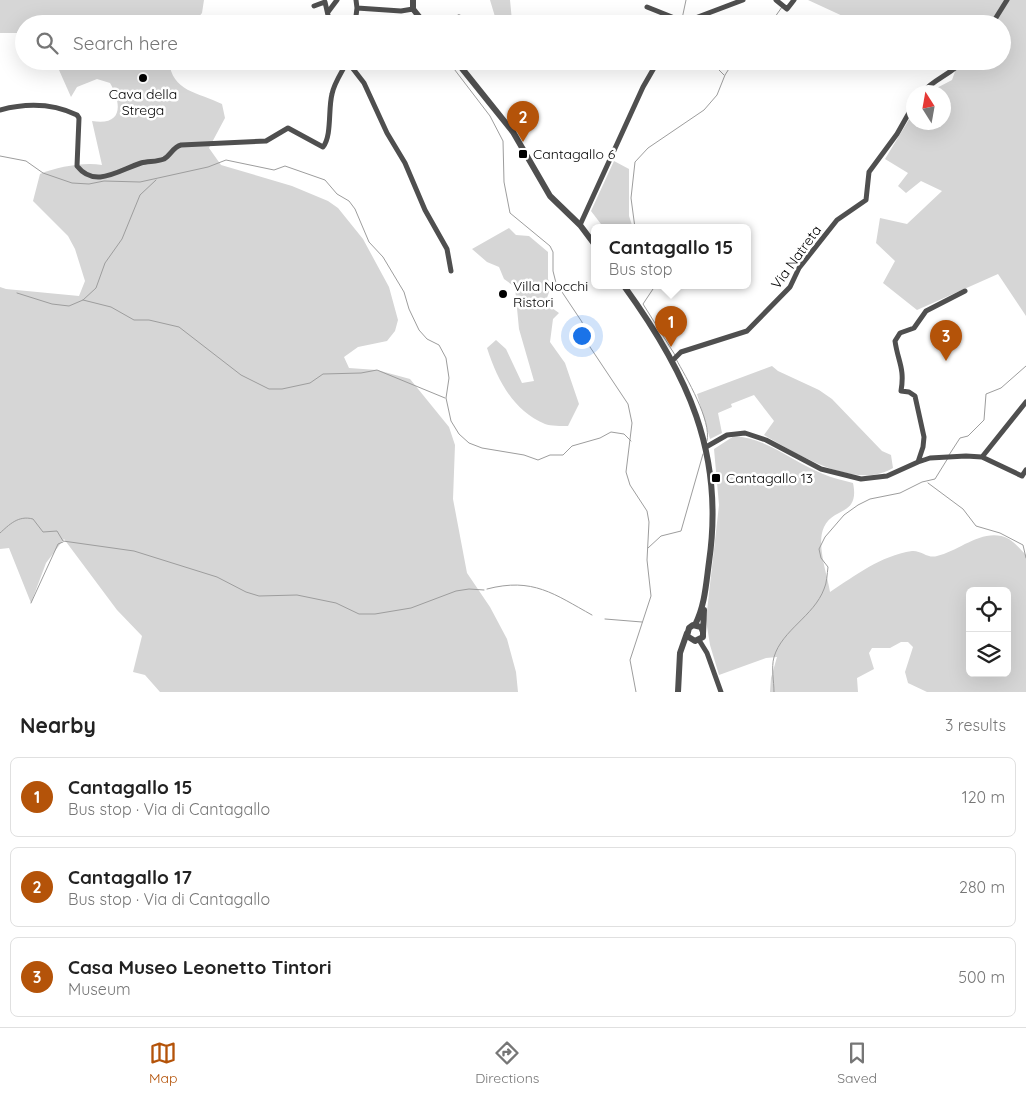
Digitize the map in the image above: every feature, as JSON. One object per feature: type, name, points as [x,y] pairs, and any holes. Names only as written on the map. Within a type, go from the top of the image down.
[{"type":"street","points":[[328,12],[337,0]]},
{"type":"street","points":[[356,0],[356,15]]},
{"type":"street","points":[[412,0],[414,11],[417,15]]},
{"type":"street","points":[[703,15],[743,0]]},
{"type":"street","points":[[776,0],[787,9],[794,0]]},
{"type":"street","points":[[998,15],[1007,0]]},
{"type":"street","points":[[314,6],[326,1],[328,15]]},
{"type":"street","points":[[647,7],[667,15]]},
{"type":"street","points":[[357,8],[414,11]]},
{"type":"street","points":[[0,110],[36,105],[50,106],[77,115],[79,130],[77,166],[86,174],[99,177],[113,175],[143,162],[163,159],[176,146],[266,141],[288,128],[323,147],[328,135],[328,113],[332,91],[342,70]]},
{"type":"street","points":[[352,70],[364,83],[425,210],[447,249],[451,271]]},
{"type":"street","points":[[463,70],[513,132],[550,196],[580,225],[591,240]]},
{"type":"street","points":[[580,225],[643,87],[653,70]]},
{"type":"street","points":[[929,85],[949,75],[954,70]]},
{"type":"street","name":"Via Natreta","points":[[675,358],[747,330],[774,305],[790,287],[799,268],[837,220],[866,200],[868,172],[897,134],[906,118]]},
{"type":"street","points":[[626,289],[675,358],[694,409],[710,466],[714,497],[713,536],[704,604],[703,632],[696,641],[682,644]]},
{"type":"street","points":[[918,462],[924,447],[924,437],[915,396],[909,392],[901,391],[903,370],[897,356],[895,340],[900,333],[914,328],[926,311],[936,304],[965,291]]},
{"type":"street","points":[[982,456],[1026,402]]},
{"type":"street","points":[[705,444],[727,435],[745,432],[766,440],[821,469],[861,479],[888,476],[918,462],[982,456],[1022,476],[1026,470]]},
{"type":"street","points":[[678,692],[679,661],[682,644],[689,628],[695,625],[704,604]]},
{"type":"street","points":[[695,625],[700,627],[703,632]]},
{"type":"street","points":[[687,633],[707,653],[721,692]]},
{"type":"shaded area","points":[[0,0],[204,0],[200,15],[15,15],[15,33],[0,33]]},
{"type":"shaded area","points":[[490,0],[510,0],[511,15],[494,15]]},
{"type":"shaded area","points":[[808,0],[1026,0],[1026,316],[998,274],[917,310],[883,283],[895,261],[876,243],[880,218],[907,224],[942,191],[921,181],[906,193],[898,186],[908,173],[885,159],[906,124],[906,130],[951,130],[951,85],[942,85],[952,80],[956,70],[1011,70],[1011,15],[840,15]]},
{"type":"shaded area","points":[[59,70],[171,70],[175,79],[188,90],[222,104],[225,118],[209,148],[221,165],[292,186],[328,201],[338,208],[363,239],[389,287],[398,320],[395,331],[387,341],[358,347],[344,357],[349,368],[377,370],[410,379],[449,427],[455,445],[453,499],[467,573],[490,607],[507,639],[516,672],[518,692],[160,692],[145,675],[133,672],[142,636],[117,610],[64,539],[46,563],[31,603],[9,548],[0,549],[0,287],[79,296],[85,281],[75,249],[68,236],[33,201],[40,174],[71,166],[102,165],[92,121],[102,122],[110,120],[117,112],[118,106],[110,83],[97,79],[77,87],[71,97]]},
{"type":"shaded area","points":[[614,161],[629,169],[629,216],[632,224],[601,224],[591,211]]},
{"type":"shaded area","points":[[509,228],[516,235],[529,236],[548,252],[548,279],[551,287],[545,303],[559,313],[553,319],[550,342],[565,363],[579,404],[568,426],[545,424],[524,411],[501,382],[487,348],[496,340],[506,349],[522,383],[534,381],[519,329],[515,287],[504,279],[499,267],[487,262],[472,249]]},
{"type":"shaded area","points":[[772,366],[778,371],[819,390],[832,399],[882,451],[891,455],[893,468],[878,474],[862,475],[845,473],[810,460],[764,435],[774,421],[754,395],[731,404],[732,407],[718,413],[722,433],[710,439],[697,394]]},
{"type":"shaded area","points":[[734,436],[758,441],[823,474],[853,483],[853,501],[828,521],[822,534],[823,559],[830,592],[869,567],[889,557],[915,551],[934,557],[990,535],[1009,539],[1026,555],[1026,692],[927,692],[908,683],[905,672],[913,647],[908,642],[901,642],[890,648],[872,648],[869,653],[874,669],[857,678],[858,692],[770,692],[771,678],[777,657],[766,658],[719,675],[710,645],[706,620],[719,505],[714,449]]},
{"type":"waterway","points":[[683,15],[686,0]]},
{"type":"waterway","points":[[776,15],[782,7]]},
{"type":"waterway","points":[[455,70],[490,116],[503,141],[504,182],[510,213],[550,246],[553,252],[553,271],[556,283],[582,322],[588,344],[628,404],[632,423],[626,472],[630,485],[647,511],[649,522],[647,560],[651,596],[630,660],[636,692]]},
{"type":"waterway","points":[[719,70],[724,75]]},
{"type":"waterway","points":[[634,224],[631,198],[635,162],[648,148],[704,110],[717,95],[728,70]]},
{"type":"waterway","points":[[0,156],[26,161],[43,173],[72,183],[89,184],[104,181],[140,182],[208,167],[226,160],[274,170],[285,166],[325,180],[337,194],[349,201],[355,209],[369,242],[383,257],[404,292],[409,309],[419,330],[427,339],[439,345],[446,358],[449,378],[446,398],[451,421],[459,434],[469,443],[482,448],[524,455],[538,460],[550,455],[563,455],[572,446],[600,438],[611,432],[624,434],[631,441]]},
{"type":"waterway","points":[[17,293],[52,304],[69,306],[83,300],[96,288],[105,263],[122,239],[140,195],[156,180]]},
{"type":"waterway","points":[[653,289],[643,304],[675,355]]},
{"type":"waterway","points":[[83,300],[111,307],[134,320],[149,320],[179,327],[241,375],[269,389],[282,389],[310,383],[323,374],[361,373],[377,370],[445,398]]},
{"type":"waterway","points":[[676,359],[702,411],[708,432],[707,441]]},
{"type":"waterway","points":[[949,455],[960,438],[968,436],[984,420],[986,394],[1001,388],[1026,366]]},
{"type":"waterway","points":[[648,548],[661,536],[681,531],[703,454]]},
{"type":"waterway","points":[[774,692],[773,666],[778,647],[813,607],[825,587],[828,567],[821,558],[819,549],[825,537],[844,515],[858,505],[870,499],[900,493],[922,482],[935,479],[948,458]]},
{"type":"waterway","points":[[928,483],[963,509],[976,526],[1000,533],[1023,545],[1026,558]]},
{"type":"waterway","points":[[0,533],[18,520],[23,518],[33,519],[43,532],[57,531],[63,541],[134,551],[217,577],[246,592],[259,596],[297,595],[336,603],[359,614],[375,614],[411,608],[456,591],[469,589],[484,590]]},
{"type":"waterway","points":[[31,603],[58,544],[63,542]]},
{"type":"waterway","points":[[487,589],[517,585],[530,586],[554,594],[592,615]]},
{"type":"waterway","points":[[605,619],[642,622]]},
{"type":"place","name":"Cava della Strega","points":[[143,78]]},
{"type":"place","name":"Cantagallo 17","points":[[523,142]]},
{"type":"place","name":"Cantagallo 6","points":[[523,154]]},
{"type":"place","name":"Villa Nocchi Ristori","points":[[503,294]]},
{"type":"place","name":"Cantagallo 15","points":[[671,347]]},
{"type":"place","name":"Casa Museo Leonetto Tintori","points":[[946,361]]},
{"type":"place","name":"Cantagallo 13","points":[[716,478]]}]
